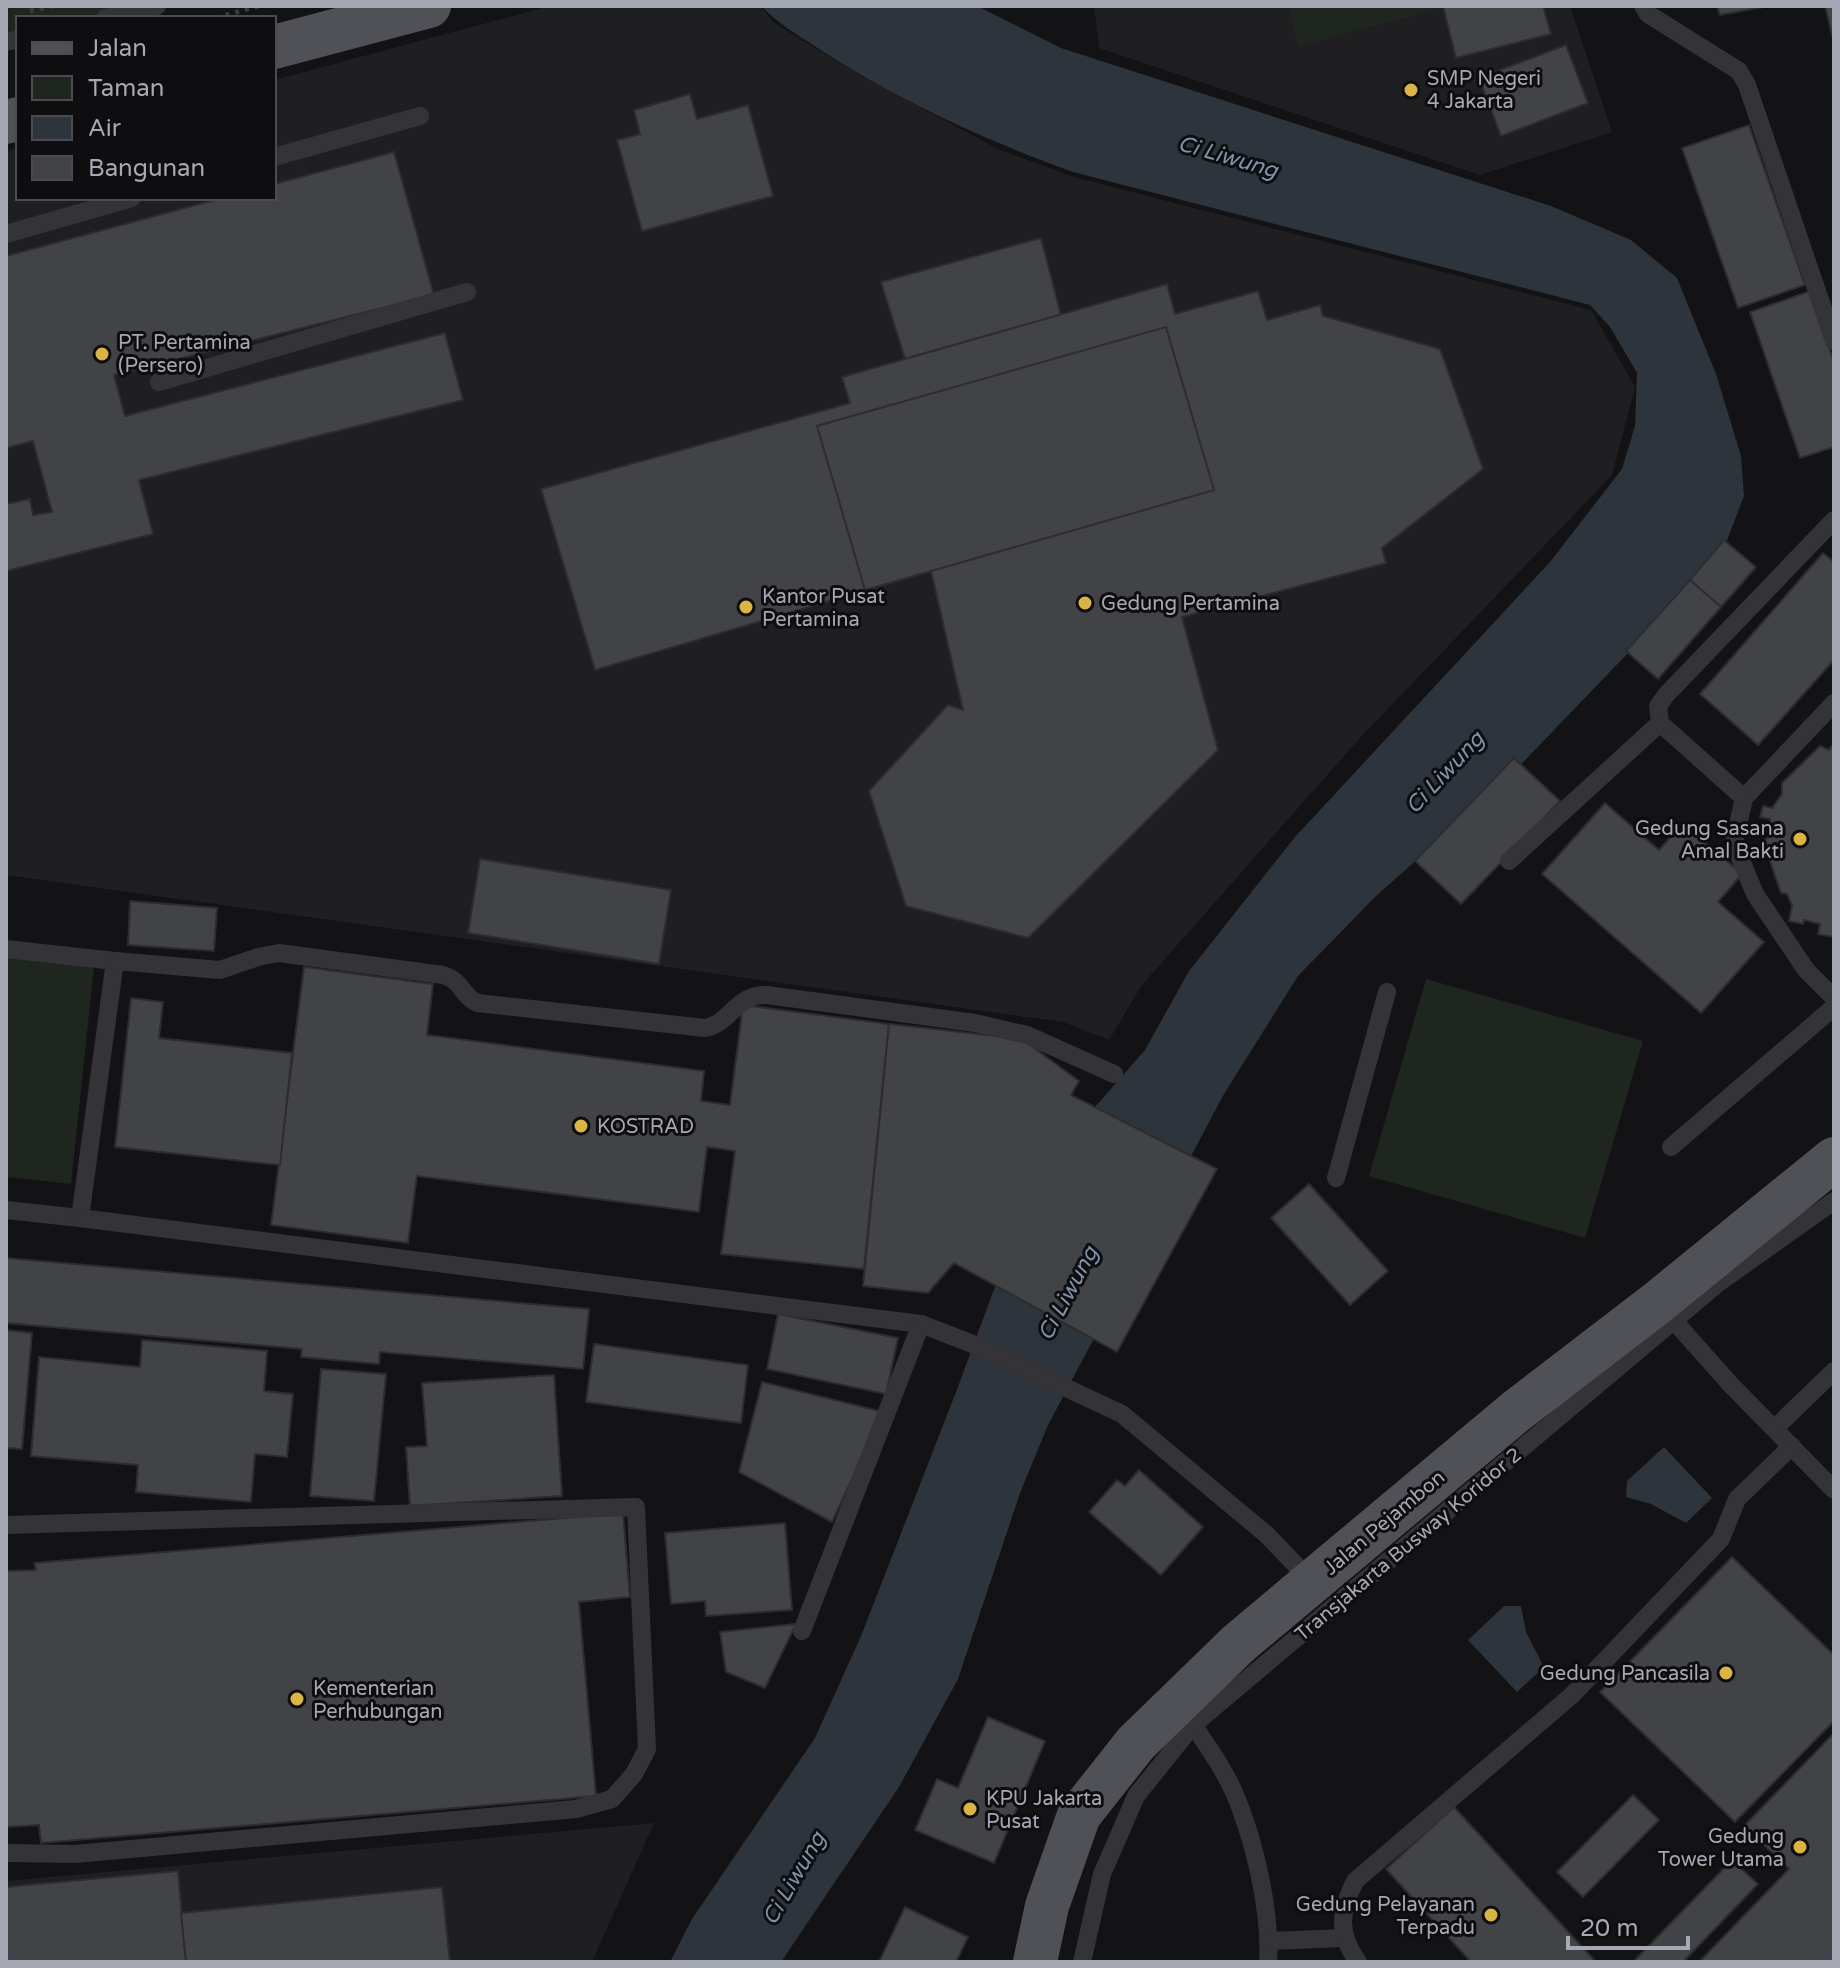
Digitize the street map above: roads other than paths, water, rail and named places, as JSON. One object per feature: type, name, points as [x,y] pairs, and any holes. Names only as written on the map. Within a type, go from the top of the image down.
[{"type":"main road","points":[[276,46],[429,6]]},
{"type":"main road","name":"Jalan Pejambon","points":[[1035,1962],[1047,1906],[1079,1815],[1136,1743],[1185,1714],[1239,1643],[1515,1412],[1665,1312],[1834,1159]]},
{"type":"lane","points":[[114,16],[157,6]]},
{"type":"lane","points":[[1643,6],[1648,14],[1739,71],[1747,85],[1834,341]]},
{"type":"lane","points":[[276,156],[420,116]]},
{"type":"lane","points":[[6,234],[125,200]]},
{"type":"lane","points":[[159,382],[467,292]]},
{"type":"lane","points":[[1744,798],[1660,723],[1658,706],[1834,520]]},
{"type":"lane","points":[[1834,703],[1744,798],[1734,843],[1755,894],[1806,970],[1834,998]]},
{"type":"lane","points":[[1509,861],[1660,723]]},
{"type":"lane","points":[[6,949],[220,970],[279,953],[443,975],[456,979],[467,997],[477,1003],[705,1028],[717,1026],[745,999],[758,994],[767,995],[975,1023],[1027,1035],[1114,1074]]},
{"type":"lane","points":[[80,1218],[115,961]]},
{"type":"lane","points":[[1336,1178],[1387,992]]},
{"type":"lane","points":[[1671,1147],[1834,1007]]},
{"type":"lane","name":"Transjakarta Busway Koridor 2","points":[[1082,1962],[1102,1874],[1136,1796],[1179,1741],[1185,1714],[1665,1312],[1717,1284],[1834,1201]]},
{"type":"lane","points":[[6,1210],[921,1324],[945,1332],[1122,1414],[1267,1535],[1312,1582]]},
{"type":"lane","points":[[1665,1312],[1834,1490]]},
{"type":"lane","points":[[802,1631],[921,1324]]},
{"type":"lane","points":[[1775,1428],[1834,1371]]},
{"type":"lane","points":[[1358,1962],[1344,1938],[1342,1908],[1355,1881],[1571,1696],[1721,1539],[1737,1499],[1792,1446]]},
{"type":"lane","points":[[6,1525],[636,1507],[647,1749],[634,1774],[612,1799],[576,1809],[75,1854],[6,1853]]},
{"type":"lane","points":[[1185,1714],[1222,1770],[1241,1808],[1258,1871],[1269,1941],[1268,1962]]},
{"type":"lane","points":[[1269,1941],[1344,1938]]},
{"type":"water","name":"Ci Liwung","points":[[761,6],[977,6],[1061,48],[1551,206],[1631,240],[1677,278],[1716,374],[1741,456],[1744,496],[1726,543],[1681,598],[1502,784],[1375,897],[1298,976],[1224,1094],[1048,1425],[1020,1493],[958,1679],[899,1787],[781,1962],[670,1962],[692,1919],[815,1738],[861,1636],[1037,1173],[1145,1050],[1189,971],[1295,837],[1550,562],[1622,469],[1635,426],[1637,373],[1610,327],[1590,305],[1073,172],[977,134],[884,88],[792,31]]},
{"type":"water","points":[[1664,1447],[1712,1498],[1686,1523],[1651,1504],[1626,1497],[1627,1481]]},
{"type":"water","points":[[1504,1606],[1521,1606],[1526,1632],[1544,1667],[1517,1692],[1468,1640]]},
{"type":"place","name":"SMP Negeri 4 Jakarta","points":[[1411,90]]},
{"type":"place","name":"PT. Pertamina (Persero)","points":[[102,354]]},
{"type":"place","name":"Gedung Pertamina","points":[[1085,603]]},
{"type":"place","name":"Kantor Pusat Pertamina","points":[[746,607]]},
{"type":"place","name":"Gedung Sasana Amal Bakti","points":[[1800,839]]},
{"type":"place","name":"KOSTRAD","points":[[581,1126]]},
{"type":"place","name":"Gedung Pancasila","points":[[1726,1673]]},
{"type":"place","name":"Kementerian Perhubungan","points":[[297,1699]]},
{"type":"place","name":"KPU Jakarta Pusat","points":[[970,1809]]},
{"type":"place","name":"Gedung Tower Utama","points":[[1800,1847]]},
{"type":"place","name":"Gedung Pelayanan Terpadu","points":[[1491,1915]]}]
